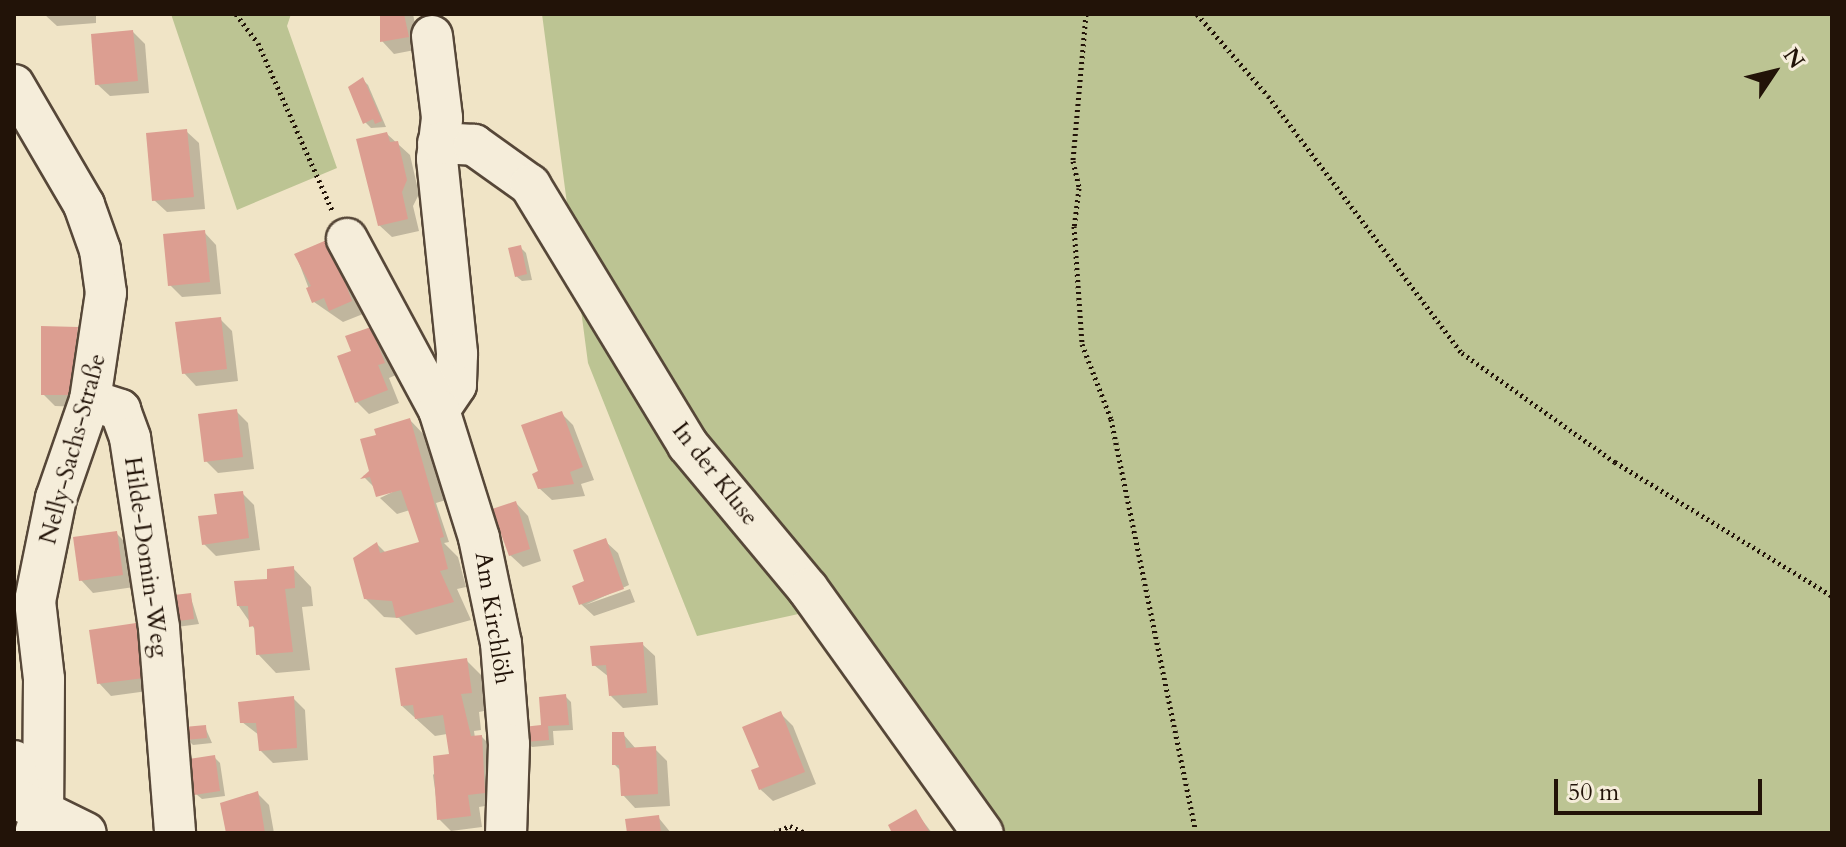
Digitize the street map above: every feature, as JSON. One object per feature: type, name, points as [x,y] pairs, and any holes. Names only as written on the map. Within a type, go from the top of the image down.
[{"type":"street","points":[[432,36],[442,118],[438,143],[457,354],[456,385],[439,410]]},
{"type":"street","name":"Nelly-Sachs-Straße","points":[[14,85],[84,205],[100,250],[105,313],[90,400],[56,498],[35,601],[44,679],[39,821]]},
{"type":"street","name":"In der Kluse","points":[[438,143],[474,145],[530,185],[688,445],[808,589],[983,833]]},
{"type":"street","name":"Am Kirchlöh","points":[[347,239],[439,410],[479,538],[501,643],[509,744],[506,833]]},
{"type":"street","name":"Hilde-Domin-Weg","points":[[90,400],[120,410],[130,438],[159,628],[175,833]]},
{"type":"street","points":[[14,761],[21,801],[39,821],[86,833]]},
{"type":"path","points":[[236,14],[258,43],[278,97],[347,239]]},
{"type":"path","points":[[1086,14],[1073,161],[1079,188],[1074,226],[1082,344],[1111,419],[1196,833]]},
{"type":"path","points":[[1197,14],[1268,96],[1462,353],[1615,462],[1832,596]]},
{"type":"path","points":[[774,833],[790,826],[806,833]]},
{"type":"green space","points":[[171,14],[291,14],[287,26],[337,168],[237,210]]},
{"type":"green space","points":[[542,14],[1832,14],[1832,833],[971,833],[803,613],[697,636],[588,363]]},
{"type":"building","points":[[380,14],[404,14],[409,37],[380,42]]},
{"type":"building","points":[[133,30],[138,81],[95,85],[91,34]]},
{"type":"building","points":[[363,77],[382,121],[375,124],[373,119],[363,124],[348,87]]},
{"type":"building","points":[[187,129],[194,197],[152,201],[146,133]]},
{"type":"building","points":[[387,132],[390,142],[398,141],[407,180],[402,192],[408,219],[378,226],[356,139]]},
{"type":"building","points":[[205,230],[210,282],[168,286],[163,234]]},
{"type":"building","points":[[329,239],[352,301],[329,311],[324,298],[312,303],[306,288],[311,286],[294,254]]},
{"type":"building","points":[[521,245],[527,274],[515,277],[508,248]]},
{"type":"building","points":[[221,317],[227,369],[182,374],[175,322]]},
{"type":"building","points":[[41,326],[78,327],[69,395],[41,395]]},
{"type":"building","points":[[371,327],[385,363],[378,365],[388,390],[355,403],[337,356],[351,351],[345,336]]},
{"type":"building","points":[[237,409],[243,457],[204,462],[198,414]]},
{"type":"building","points":[[562,411],[583,467],[570,472],[574,484],[538,489],[532,474],[538,471],[521,425]]},
{"type":"building","points":[[410,418],[444,537],[440,538],[448,569],[440,571],[454,602],[396,618],[392,601],[364,599],[353,558],[377,542],[380,553],[419,542],[401,490],[376,497],[370,477],[360,479],[369,471],[360,439],[376,435],[374,429]]},
{"type":"building","points":[[243,491],[249,538],[202,545],[198,516],[217,514],[214,494]]},
{"type":"building","points":[[516,501],[530,549],[509,556],[492,509]]},
{"type":"building","points":[[117,531],[123,575],[79,581],[73,537]]},
{"type":"building","points":[[606,538],[624,589],[579,605],[572,586],[584,581],[573,550]]},
{"type":"building","points":[[294,566],[295,588],[285,589],[293,652],[256,655],[254,626],[249,627],[248,606],[237,606],[234,581],[267,579],[267,569]]},
{"type":"building","points":[[191,593],[194,619],[170,622],[166,596]]},
{"type":"building","points":[[136,623],[144,678],[97,684],[89,630]]},
{"type":"building","points":[[643,642],[647,693],[609,696],[606,665],[592,666],[590,646]]},
{"type":"building","points":[[467,658],[472,693],[461,694],[471,736],[482,735],[485,793],[468,795],[471,816],[437,820],[433,756],[449,754],[443,715],[415,719],[413,705],[401,706],[395,668]]},
{"type":"building","points":[[566,694],[569,725],[548,726],[549,740],[524,742],[523,727],[541,725],[539,697]]},
{"type":"building","points":[[294,696],[297,748],[259,751],[256,723],[240,723],[238,702]]},
{"type":"building","points":[[781,711],[805,772],[759,790],[751,770],[759,767],[742,727]]},
{"type":"building","points":[[206,725],[207,738],[185,740],[184,727]]},
{"type":"building","points":[[612,732],[624,732],[626,748],[656,746],[658,794],[621,796],[619,765],[612,765]]},
{"type":"building","points":[[215,755],[220,791],[194,795],[189,759]]},
{"type":"building","points":[[258,791],[265,833],[226,833],[220,803]]},
{"type":"building","points":[[916,809],[930,833],[892,833],[888,825]]},
{"type":"building","points":[[659,815],[661,833],[627,833],[625,819]]}]
